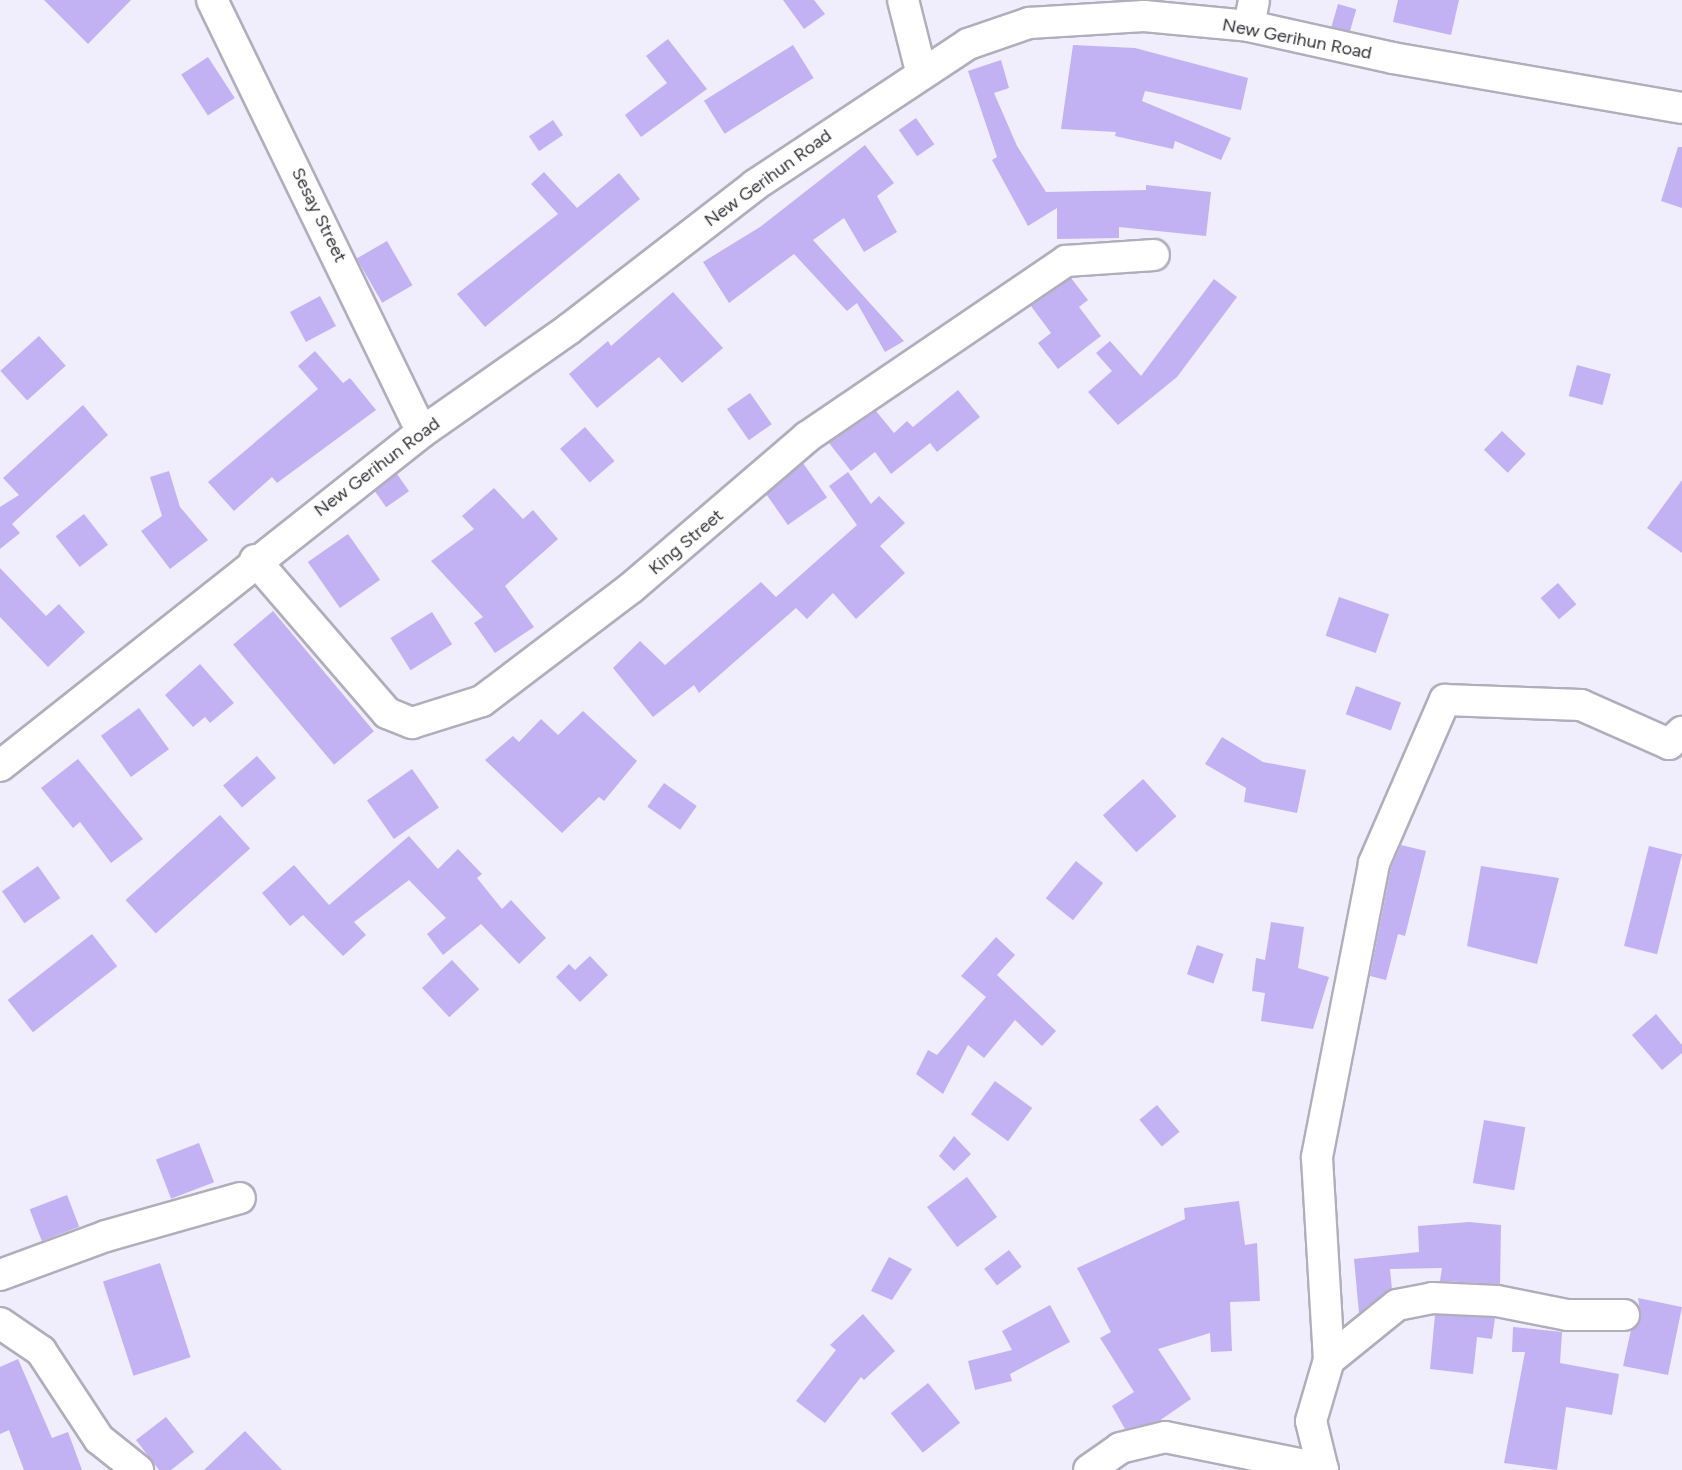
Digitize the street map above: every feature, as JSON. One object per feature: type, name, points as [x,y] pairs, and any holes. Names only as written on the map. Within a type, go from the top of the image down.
[{"type":"street","name":"Sesay Street","points":[[212,0],[422,432]]},
{"type":"street","points":[[903,0],[921,70]]},
{"type":"street","name":"New Gerihun Road","points":[[0,766],[255,560],[422,432],[569,329],[755,185],[921,70],[968,44],[1029,23],[1144,16],[1252,13],[1393,58],[1682,108]]},
{"type":"street","name":"King Street","points":[[255,560],[387,713],[412,723],[482,701],[631,588],[807,437],[1065,261],[1154,255]]},
{"type":"street","points":[[1089,1470],[1120,1449],[1165,1437],[1323,1470],[1311,1421],[1329,1360],[1317,1157],[1374,863],[1445,700],[1581,705],[1669,744],[1682,732]]},
{"type":"street","points":[[0,1275],[106,1236],[240,1198]]},
{"type":"street","points":[[1329,1360],[1397,1305],[1432,1298],[1497,1301],[1567,1315],[1624,1315]]},
{"type":"street","points":[[0,1323],[41,1351],[99,1439],[138,1470]]},
{"type":"building","points":[[44,0],[131,0],[88,44]]},
{"type":"building","points":[[783,0],[814,0],[825,14],[804,29]]},
{"type":"building","points":[[1398,0],[1459,0],[1451,35],[1393,22]]},
{"type":"building","points":[[1338,4],[1356,9],[1350,32],[1331,27]]},
{"type":"building","points":[[668,39],[707,89],[641,137],[625,115],[667,83],[646,56]]},
{"type":"building","points":[[793,45],[814,78],[725,134],[704,101]]},
{"type":"building","points":[[1073,45],[1135,48],[1248,78],[1241,110],[1145,91],[1142,101],[1231,138],[1221,160],[1175,141],[1173,149],[1115,136],[1116,132],[1061,129]]},
{"type":"building","points":[[208,57],[235,98],[208,116],[181,74]]},
{"type":"building","points":[[1001,60],[1009,88],[994,93],[1017,146],[1046,192],[1146,190],[1146,185],[1211,192],[1206,236],[1119,227],[1119,238],[1057,239],[1057,208],[1028,226],[992,160],[997,157],[968,71]]},
{"type":"building","points":[[916,118],[934,144],[917,156],[899,130]]},
{"type":"building","points":[[553,120],[563,135],[539,151],[529,136]]},
{"type":"building","points":[[865,145],[894,183],[877,196],[897,232],[864,252],[844,218],[813,240],[904,341],[885,352],[857,303],[847,311],[794,254],[729,303],[703,262],[760,227]]},
{"type":"building","points":[[1678,147],[1682,147],[1682,208],[1661,201]]},
{"type":"building","points":[[544,172],[577,208],[619,173],[640,199],[485,327],[457,294],[558,214],[531,184]]},
{"type":"building","points":[[387,241],[412,285],[382,303],[357,258]]},
{"type":"building","points":[[1071,278],[1088,300],[1079,307],[1101,336],[1058,369],[1038,343],[1051,333],[1031,306]]},
{"type":"building","points":[[1214,279],[1237,297],[1177,377],[1118,425],[1088,392],[1112,371],[1096,353],[1110,341],[1141,376]]},
{"type":"building","points":[[673,292],[723,348],[682,383],[659,357],[597,408],[569,374],[608,341],[611,346]]},
{"type":"building","points":[[320,296],[336,326],[306,342],[290,312]]},
{"type":"building","points":[[39,336],[66,366],[27,401],[0,371]]},
{"type":"building","points":[[315,351],[343,383],[350,378],[376,410],[277,483],[272,477],[234,511],[208,482],[318,389],[298,366]]},
{"type":"building","points":[[1577,365],[1611,374],[1603,405],[1569,396]]},
{"type":"building","points":[[958,390],[980,417],[937,452],[930,443],[891,474],[875,452],[851,471],[829,443],[876,411],[894,433],[907,421],[913,427]]},
{"type":"building","points":[[750,393],[772,424],[749,440],[727,409]]},
{"type":"building","points":[[83,405],[108,435],[12,524],[20,533],[0,549],[0,507],[19,495],[3,478]]},
{"type":"building","points":[[585,427],[615,461],[590,483],[560,449]]},
{"type":"building","points":[[1502,431],[1526,454],[1508,473],[1484,450]]},
{"type":"building","points":[[803,463],[827,497],[788,525],[764,491]]},
{"type":"building","points":[[169,471],[180,507],[208,540],[170,569],[141,531],[162,516],[150,477]]},
{"type":"building","points":[[848,472],[871,504],[879,496],[905,523],[880,546],[905,573],[856,619],[833,593],[807,619],[796,608],[699,693],[694,685],[653,717],[613,668],[640,641],[665,665],[761,582],[776,597],[857,525],[829,486]]},
{"type":"building","points":[[397,474],[409,491],[386,507],[374,490]]},
{"type":"building","points":[[1682,480],[1682,553],[1647,528]]},
{"type":"building","points":[[494,488],[523,519],[533,510],[558,539],[505,586],[534,627],[495,653],[474,623],[483,617],[431,561],[474,529],[462,516]]},
{"type":"building","points":[[84,514],[108,545],[80,567],[56,536]]},
{"type":"building","points":[[348,534],[380,580],[340,608],[308,562]]},
{"type":"building","points":[[0,568],[46,616],[59,604],[85,632],[48,667],[0,617]]},
{"type":"building","points":[[1558,583],[1576,604],[1559,619],[1541,598]]},
{"type":"building","points":[[1339,597],[1389,614],[1376,653],[1326,636]]},
{"type":"building","points":[[273,611],[374,731],[334,765],[233,644]]},
{"type":"building","points":[[432,612],[452,644],[411,670],[390,638]]},
{"type":"building","points":[[200,664],[234,703],[210,723],[205,717],[193,727],[165,695]]},
{"type":"building","points":[[1356,686],[1401,702],[1391,731],[1346,714]]},
{"type":"building","points":[[139,708],[169,749],[131,777],[101,736]]},
{"type":"building","points":[[583,711],[637,761],[604,801],[599,797],[562,833],[485,760],[513,736],[519,742],[541,719],[558,735]]},
{"type":"building","points":[[1222,737],[1263,762],[1306,770],[1297,813],[1244,802],[1246,788],[1205,764]]},
{"type":"building","points":[[257,756],[276,778],[242,807],[223,786]]},
{"type":"building","points":[[78,759],[143,839],[111,863],[80,822],[73,828],[41,788]]},
{"type":"building","points":[[412,769],[439,808],[394,839],[367,801]]},
{"type":"building","points":[[1143,779],[1176,816],[1136,852],[1103,815]]},
{"type":"building","points":[[664,783],[697,806],[680,830],[647,807]]},
{"type":"building","points":[[220,815],[250,848],[156,933],[126,900]]},
{"type":"building","points":[[409,836],[438,869],[458,849],[482,874],[477,878],[502,909],[511,900],[546,938],[519,964],[481,924],[443,955],[427,934],[446,918],[409,880],[354,922],[366,935],[343,956],[303,915],[290,926],[262,893],[294,865],[329,905]]},
{"type":"building","points":[[1401,845],[1426,851],[1405,936],[1398,934],[1386,980],[1370,976],[1391,868]]},
{"type":"building","points":[[1649,846],[1682,854],[1657,954],[1624,946]]},
{"type":"building","points":[[1076,861],[1103,883],[1073,920],[1046,898]]},
{"type":"building","points":[[38,866],[60,898],[24,923],[2,891]]},
{"type":"building","points":[[1481,866],[1559,878],[1537,964],[1467,946]]},
{"type":"building","points":[[1271,922],[1304,927],[1298,968],[1329,977],[1313,1029],[1261,1021],[1265,993],[1252,991],[1256,958],[1265,960]]},
{"type":"building","points":[[92,934],[117,966],[33,1032],[8,1000]]},
{"type":"building","points":[[996,937],[1015,955],[997,975],[1056,1031],[1042,1046],[1015,1020],[984,1058],[968,1045],[943,1094],[916,1074],[928,1050],[937,1055],[986,997],[961,976]]},
{"type":"building","points":[[1197,945],[1223,954],[1213,983],[1187,974]]},
{"type":"building","points":[[590,956],[608,975],[580,1002],[556,977],[569,964],[575,970]]},
{"type":"building","points":[[452,960],[479,989],[449,1017],[422,988]]},
{"type":"building","points":[[1656,1014],[1682,1045],[1682,1053],[1662,1070],[1632,1035]]},
{"type":"building","points":[[995,1081],[1032,1108],[1008,1141],[971,1114]]},
{"type":"building","points":[[1157,1105],[1179,1132],[1162,1147],[1139,1120]]},
{"type":"building","points":[[1484,1120],[1525,1127],[1514,1190],[1473,1183]]},
{"type":"building","points":[[954,1136],[971,1154],[954,1171],[939,1156]]},
{"type":"building","points":[[199,1143],[214,1182],[171,1199],[156,1159]]},
{"type":"building","points":[[967,1177],[997,1217],[957,1247],[927,1207]]},
{"type":"building","points":[[67,1195],[79,1227],[42,1241],[30,1209]]},
{"type":"building","points":[[1239,1201],[1245,1245],[1257,1243],[1260,1301],[1230,1302],[1232,1351],[1211,1352],[1210,1333],[1158,1349],[1191,1399],[1159,1421],[1125,1429],[1112,1406],[1134,1392],[1100,1338],[1111,1332],[1077,1268],[1185,1219],[1184,1208]]},
{"type":"building","points":[[1469,1222],[1501,1225],[1500,1284],[1440,1281],[1442,1268],[1390,1269],[1392,1289],[1359,1313],[1354,1259],[1419,1252],[1418,1226]]},
{"type":"building","points":[[1009,1250],[1022,1267],[997,1285],[984,1269]]},
{"type":"building","points":[[889,1257],[912,1269],[892,1300],[871,1291]]},
{"type":"building","points":[[160,1263],[191,1357],[134,1376],[103,1282]]},
{"type":"building","points":[[1638,1298],[1682,1307],[1668,1375],[1623,1366],[1631,1330],[1641,1316]]},
{"type":"building","points":[[1050,1305],[1070,1342],[1010,1374],[1012,1381],[975,1390],[968,1361],[1012,1350],[1002,1331]]},
{"type":"building","points":[[863,1314],[895,1351],[864,1380],[861,1377],[825,1423],[796,1401],[836,1350],[830,1345]]},
{"type":"building","points":[[1435,1315],[1495,1318],[1492,1339],[1477,1337],[1473,1374],[1430,1369]]},
{"type":"building","points":[[1513,1327],[1562,1332],[1560,1363],[1619,1374],[1612,1415],[1566,1407],[1557,1470],[1504,1463],[1525,1352],[1512,1352]]},
{"type":"building","points":[[18,1359],[52,1438],[68,1432],[82,1470],[24,1470],[9,1430],[0,1434],[0,1367]]},
{"type":"building","points":[[928,1383],[960,1423],[923,1453],[891,1413]]},
{"type":"building","points":[[166,1417],[194,1452],[171,1470],[159,1470],[136,1440]]},
{"type":"building","points":[[245,1431],[282,1470],[204,1470]]}]
